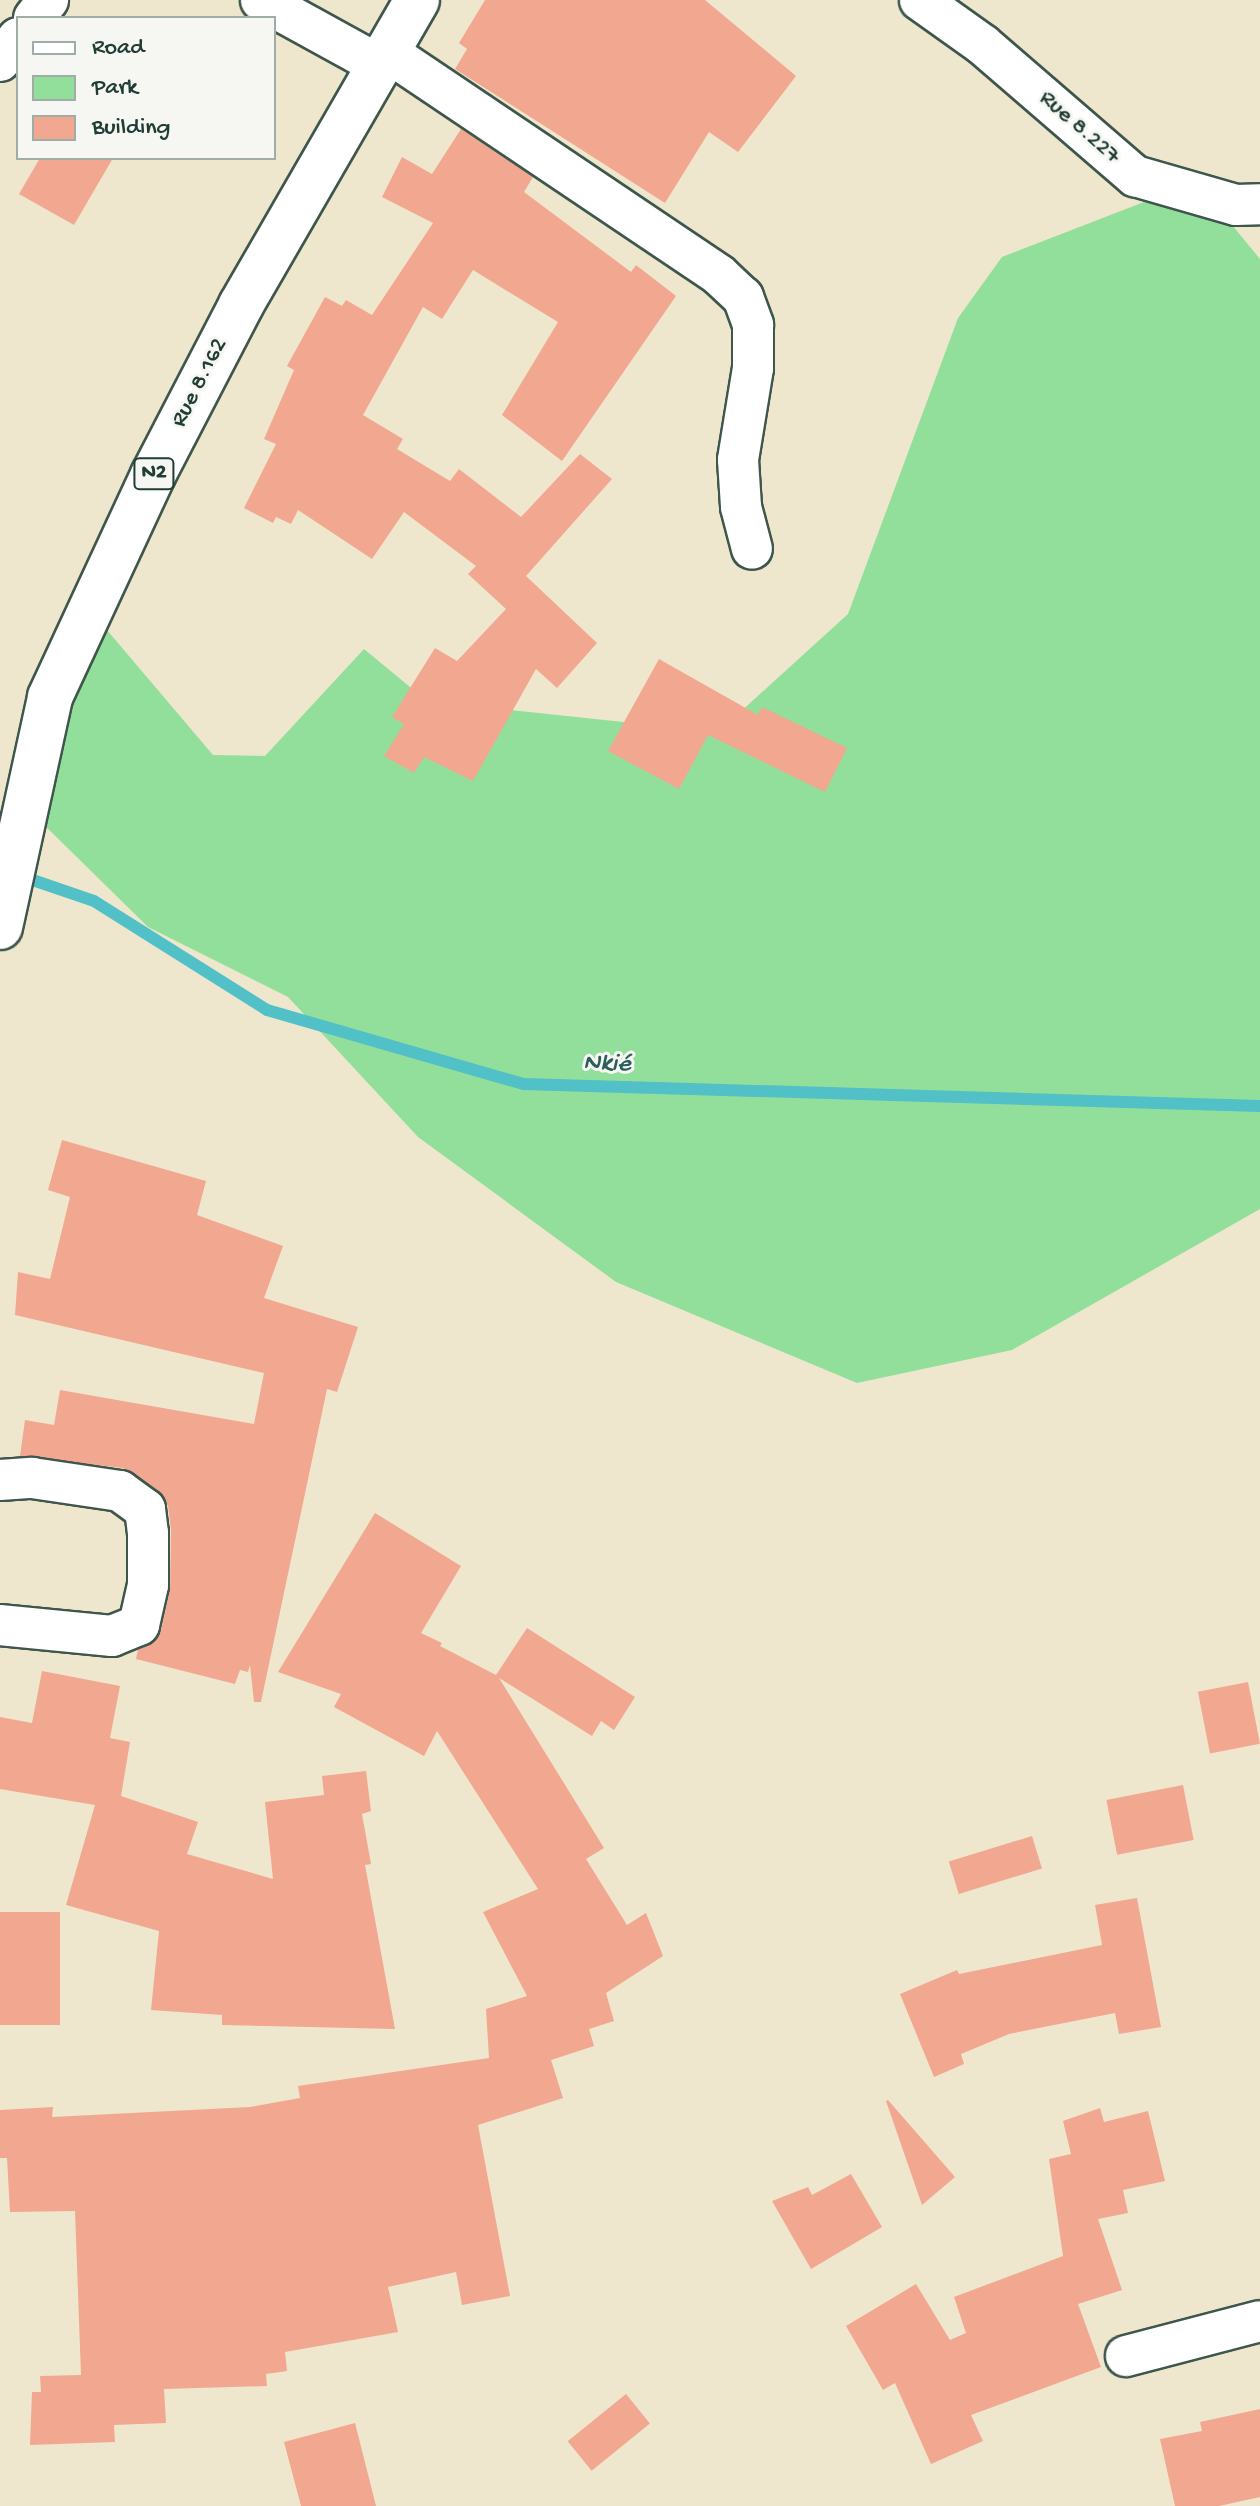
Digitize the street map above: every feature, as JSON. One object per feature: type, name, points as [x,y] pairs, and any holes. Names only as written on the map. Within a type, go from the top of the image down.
[{"type":"highway","name":"Rue 8.162","points":[[0,927],[50,697],[153,475],[241,305],[417,0]]},
{"type":"street","points":[[36,16],[48,0]]},
{"type":"street","points":[[261,0],[382,58],[719,275],[743,297],[753,325],[753,368],[738,460],[741,507],[752,549]]},
{"type":"street","name":"Rue 8.227","points":[[920,0],[983,45],[1135,176],[1236,205],[1260,204]]},
{"type":"street","points":[[0,61],[16,41]]},
{"type":"street","points":[[0,1480],[32,1478],[120,1491],[145,1509],[148,1533],[148,1585],[139,1625],[112,1636],[0,1625]]},
{"type":"street","points":[[1126,2356],[1260,2321]]},
{"type":"green space","points":[[1144,202],[1223,214],[1260,259],[1260,1209],[1012,1350],[857,1383],[616,1282],[418,1137],[288,997],[148,927],[33,814],[54,659],[73,590],[213,755],[265,756],[364,649],[427,701],[661,726],[738,714],[848,614],[958,318],[1002,257]]},
{"type":"building","points":[[485,0],[705,0],[796,76],[738,152],[709,132],[665,203],[455,69],[467,49],[459,43]]},
{"type":"building","points":[[461,129],[533,177],[524,192],[631,272],[636,265],[676,296],[562,461],[502,415],[558,322],[473,270],[442,319],[423,307],[363,415],[403,439],[397,449],[450,481],[459,469],[521,517],[580,454],[612,479],[526,576],[597,643],[557,688],[536,669],[473,781],[424,757],[414,773],[384,756],[404,724],[392,717],[435,648],[457,661],[506,609],[468,574],[476,566],[404,512],[372,559],[298,510],[291,524],[276,517],[273,523],[244,508],[276,444],[264,439],[294,370],[287,366],[325,297],[342,306],[346,300],[372,315],[433,223],[382,197],[402,157],[432,174]]},
{"type":"building","points":[[39,160],[112,160],[74,225],[19,194]]},
{"type":"building","points":[[659,659],[758,715],[762,707],[847,748],[825,792],[708,735],[679,789],[608,751]]},
{"type":"building","points":[[62,1140],[206,1181],[197,1215],[283,1246],[264,1298],[358,1327],[337,1392],[327,1389],[261,1702],[254,1702],[250,1665],[248,1672],[240,1670],[235,1684],[136,1659],[138,1650],[156,1640],[161,1631],[170,1590],[171,1530],[168,1506],[159,1491],[123,1468],[20,1456],[25,1420],[54,1425],[60,1390],[254,1424],[264,1373],[15,1315],[18,1272],[50,1279],[70,1197],[48,1190]]},
{"type":"building","points":[[375,1513],[461,1566],[421,1633],[496,1675],[527,1628],[635,1697],[614,1730],[601,1721],[592,1736],[499,1678],[604,1848],[586,1859],[627,1925],[646,1913],[663,1956],[606,1993],[614,2021],[589,2029],[594,2046],[551,2060],[563,2098],[478,2125],[510,2296],[462,2305],[456,2272],[388,2287],[398,2332],[285,2352],[287,2371],[266,2374],[267,2386],[164,2389],[166,2423],[114,2425],[115,2442],[30,2445],[32,2392],[41,2392],[40,2376],[81,2375],[75,2211],[10,2212],[7,2158],[0,2158],[0,2110],[53,2107],[52,2117],[250,2107],[300,2098],[298,2086],[489,2058],[486,2009],[527,1996],[483,1912],[538,1889],[437,1731],[424,1756],[334,1707],[341,1694],[278,1672]]},
{"type":"building","points":[[42,1671],[120,1686],[110,1738],[130,1742],[121,1796],[198,1822],[187,1854],[273,1879],[265,1802],[324,1795],[322,1776],[366,1771],[371,1811],[362,1814],[371,1864],[365,1865],[395,2029],[222,2025],[222,2015],[151,2010],[159,1931],[66,1905],[95,1805],[0,1789],[0,1717],[32,1723]]},
{"type":"building","points":[[1248,1682],[1260,1744],[1210,1754],[1198,1692]]},
{"type":"building","points":[[1183,1785],[1194,1840],[1117,1855],[1106,1800]]},
{"type":"building","points":[[1032,1836],[1042,1869],[959,1894],[949,1861]]},
{"type":"building","points":[[1137,1898],[1161,2027],[1119,2034],[1115,2013],[1009,2034],[961,2054],[964,2064],[934,2077],[900,1994],[957,1970],[959,1974],[1102,1945],[1095,1905]]},
{"type":"building","points":[[0,1912],[60,1912],[60,2025],[0,2025]]},
{"type":"building","points":[[886,2101],[955,2177],[922,2205]]},
{"type":"building","points":[[1100,2108],[1104,2122],[1148,2111],[1165,2181],[1123,2190],[1128,2213],[1098,2219],[1122,2290],[1078,2304],[1101,2367],[971,2415],[983,2441],[931,2464],[895,2383],[883,2390],[846,2326],[916,2284],[950,2340],[966,2333],[954,2297],[1063,2256],[1049,2159],[1071,2154],[1063,2121]]},
{"type":"building","points":[[851,2174],[882,2227],[811,2269],[772,2201],[808,2187],[812,2195]]},
{"type":"building","points":[[626,2394],[650,2424],[592,2471],[568,2441]]},
{"type":"building","points":[[1260,2409],[1260,2497],[1219,2506],[1175,2506],[1160,2439],[1202,2431],[1200,2422]]},
{"type":"building","points":[[355,2423],[376,2506],[301,2506],[284,2442]]},
{"type":"waterway","name":"Nkié","points":[[18,875],[94,901],[267,1010],[524,1084],[1260,1106]]}]
